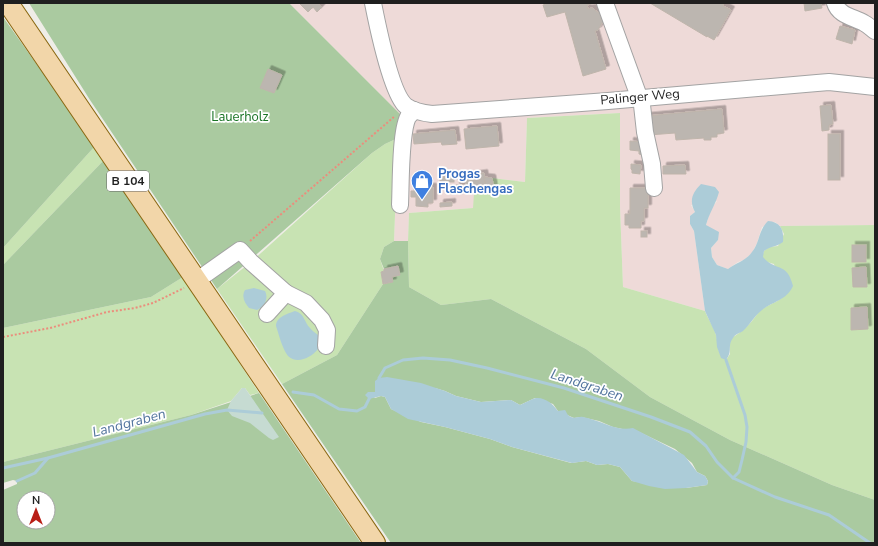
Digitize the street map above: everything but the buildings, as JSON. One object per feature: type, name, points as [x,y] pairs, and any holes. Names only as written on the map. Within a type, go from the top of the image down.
[{"type":"main road","name":"B 104","points":[[8,3],[189,285],[375,543]]},
{"type":"street","points":[[373,3],[390,71],[400,99],[410,108],[403,140],[400,205]]},
{"type":"street","points":[[605,3],[642,105],[645,132],[652,164],[654,188]]},
{"type":"street","points":[[835,3],[840,12],[866,24],[875,31]]},
{"type":"street","name":"Palinger Weg","points":[[410,108],[432,114],[829,82],[875,87]]},
{"type":"street","points":[[189,285],[240,250],[251,262],[286,293],[306,303],[322,320],[327,330],[326,346]]},
{"type":"street","points":[[267,314],[286,293]]},
{"type":"path","points":[[240,250],[410,108]]},
{"type":"path","points":[[3,337],[50,328],[107,312],[135,308],[153,303],[189,285]]},
{"type":"shaded area","points":[[289,3],[875,3],[875,225],[780,226],[775,222],[762,227],[752,253],[744,260],[728,269],[717,265],[712,257],[711,248],[718,240],[706,225],[711,209],[717,201],[691,205],[695,212],[690,216],[690,224],[694,231],[705,311],[623,287],[620,207],[620,113],[527,118],[525,182],[493,178],[495,192],[473,208],[409,213],[408,241],[394,241],[398,138],[403,117]]},
{"type":"green space","name":"Lauerholz","points":[[29,3],[289,3],[403,117],[398,138],[385,144],[372,153],[217,289],[90,100]]},
{"type":"green space","points":[[3,17],[95,146],[3,248]]},
{"type":"green space","points":[[620,113],[620,207],[623,287],[705,311],[715,332],[719,352],[726,360],[730,354],[730,343],[732,338],[746,327],[761,310],[783,297],[774,264],[767,262],[762,257],[764,251],[769,247],[778,246],[784,234],[780,226],[875,225],[875,500],[832,485],[730,440],[650,397],[586,349],[491,299],[441,305],[409,287],[409,213],[473,208],[474,194],[495,192],[492,178],[525,182],[527,118]]},
{"type":"green space","points":[[398,138],[394,241],[384,247],[380,259],[384,271],[381,272],[383,284],[337,355],[282,384],[217,289],[251,262],[372,153],[385,144]]},
{"type":"green space","points":[[95,146],[104,160],[3,265],[3,248]]},
{"type":"green space","points":[[104,160],[183,277],[151,297],[3,328],[3,265]]},
{"type":"green space","points":[[394,241],[408,241],[409,287],[441,305],[491,299],[586,349],[650,397],[730,440],[832,485],[875,500],[875,543],[391,543],[282,384],[337,355],[383,284],[392,282],[392,277],[400,275],[398,266],[384,269],[380,259],[384,247]],"holes":[[[376,387],[435,388],[456,396],[481,402],[511,400],[520,405],[535,398],[553,404],[558,411],[574,418],[581,417],[599,421],[613,427],[627,430],[633,429],[675,449],[692,463],[697,472],[705,476],[708,481],[707,485],[686,488],[632,481],[620,467],[608,464],[597,465],[586,461],[571,463],[512,447],[490,439],[421,422],[391,409],[385,397],[381,396],[375,398],[368,392],[375,392]]]},
{"type":"green space","points":[[183,277],[259,393],[250,395],[245,388],[242,388],[231,401],[191,415],[3,462],[3,328],[151,297]]},
{"type":"green space","points":[[242,388],[245,388],[279,437],[273,440],[269,438],[250,423],[232,416],[227,410],[231,401]]},
{"type":"green space","points":[[259,393],[361,543],[3,543],[3,490],[17,484],[17,481],[13,480],[3,483],[3,462],[191,415]]},
{"type":"water","points":[[701,184],[715,187],[719,192],[706,225],[719,232],[718,240],[711,248],[712,257],[717,265],[728,269],[750,255],[768,221],[776,223],[781,227],[783,242],[764,251],[763,257],[767,262],[784,270],[790,278],[793,286],[787,295],[762,310],[743,331],[734,337],[731,341],[729,354],[726,360],[721,358],[717,347],[716,335],[705,311],[694,231],[690,224],[690,216],[695,212],[692,204],[692,197]]},
{"type":"water","points":[[254,288],[265,291],[266,294],[265,302],[262,307],[257,310],[249,308],[243,297],[245,290]]},
{"type":"water","points":[[295,311],[301,314],[308,326],[322,340],[319,347],[312,355],[300,360],[292,359],[288,356],[282,345],[276,326],[276,323],[280,318]]},
{"type":"water","points":[[387,377],[421,383],[456,396],[481,402],[511,400],[520,405],[539,398],[546,400],[558,411],[565,410],[572,418],[583,417],[614,427],[627,429],[633,428],[684,455],[697,472],[705,476],[708,481],[707,485],[665,489],[649,486],[632,481],[620,467],[608,464],[597,465],[586,461],[572,463],[512,447],[490,439],[408,419],[391,409],[385,397],[381,396],[369,399],[365,395],[368,392],[375,392],[375,381],[379,378]]},
{"type":"waterway","name":"Landgraben","points":[[379,382],[379,378],[385,368],[403,360],[423,358],[450,360],[564,388],[651,417],[690,432],[706,446],[717,462],[733,478],[775,497],[829,515],[870,543]]},
{"type":"waterway","points":[[726,360],[745,415],[747,427],[746,442],[739,472],[733,478]]},
{"type":"waterway","name":"Landgraben","points":[[293,392],[314,395],[339,409],[357,411],[365,407],[370,397]]},
{"type":"waterway","name":"Landgraben","points":[[3,468],[48,458],[205,414],[227,410],[262,413]]},
{"type":"waterway","points":[[17,481],[35,473],[48,458]]},
{"type":"place","name":"Progas Flaschengas","points":[[422,200]]}]
